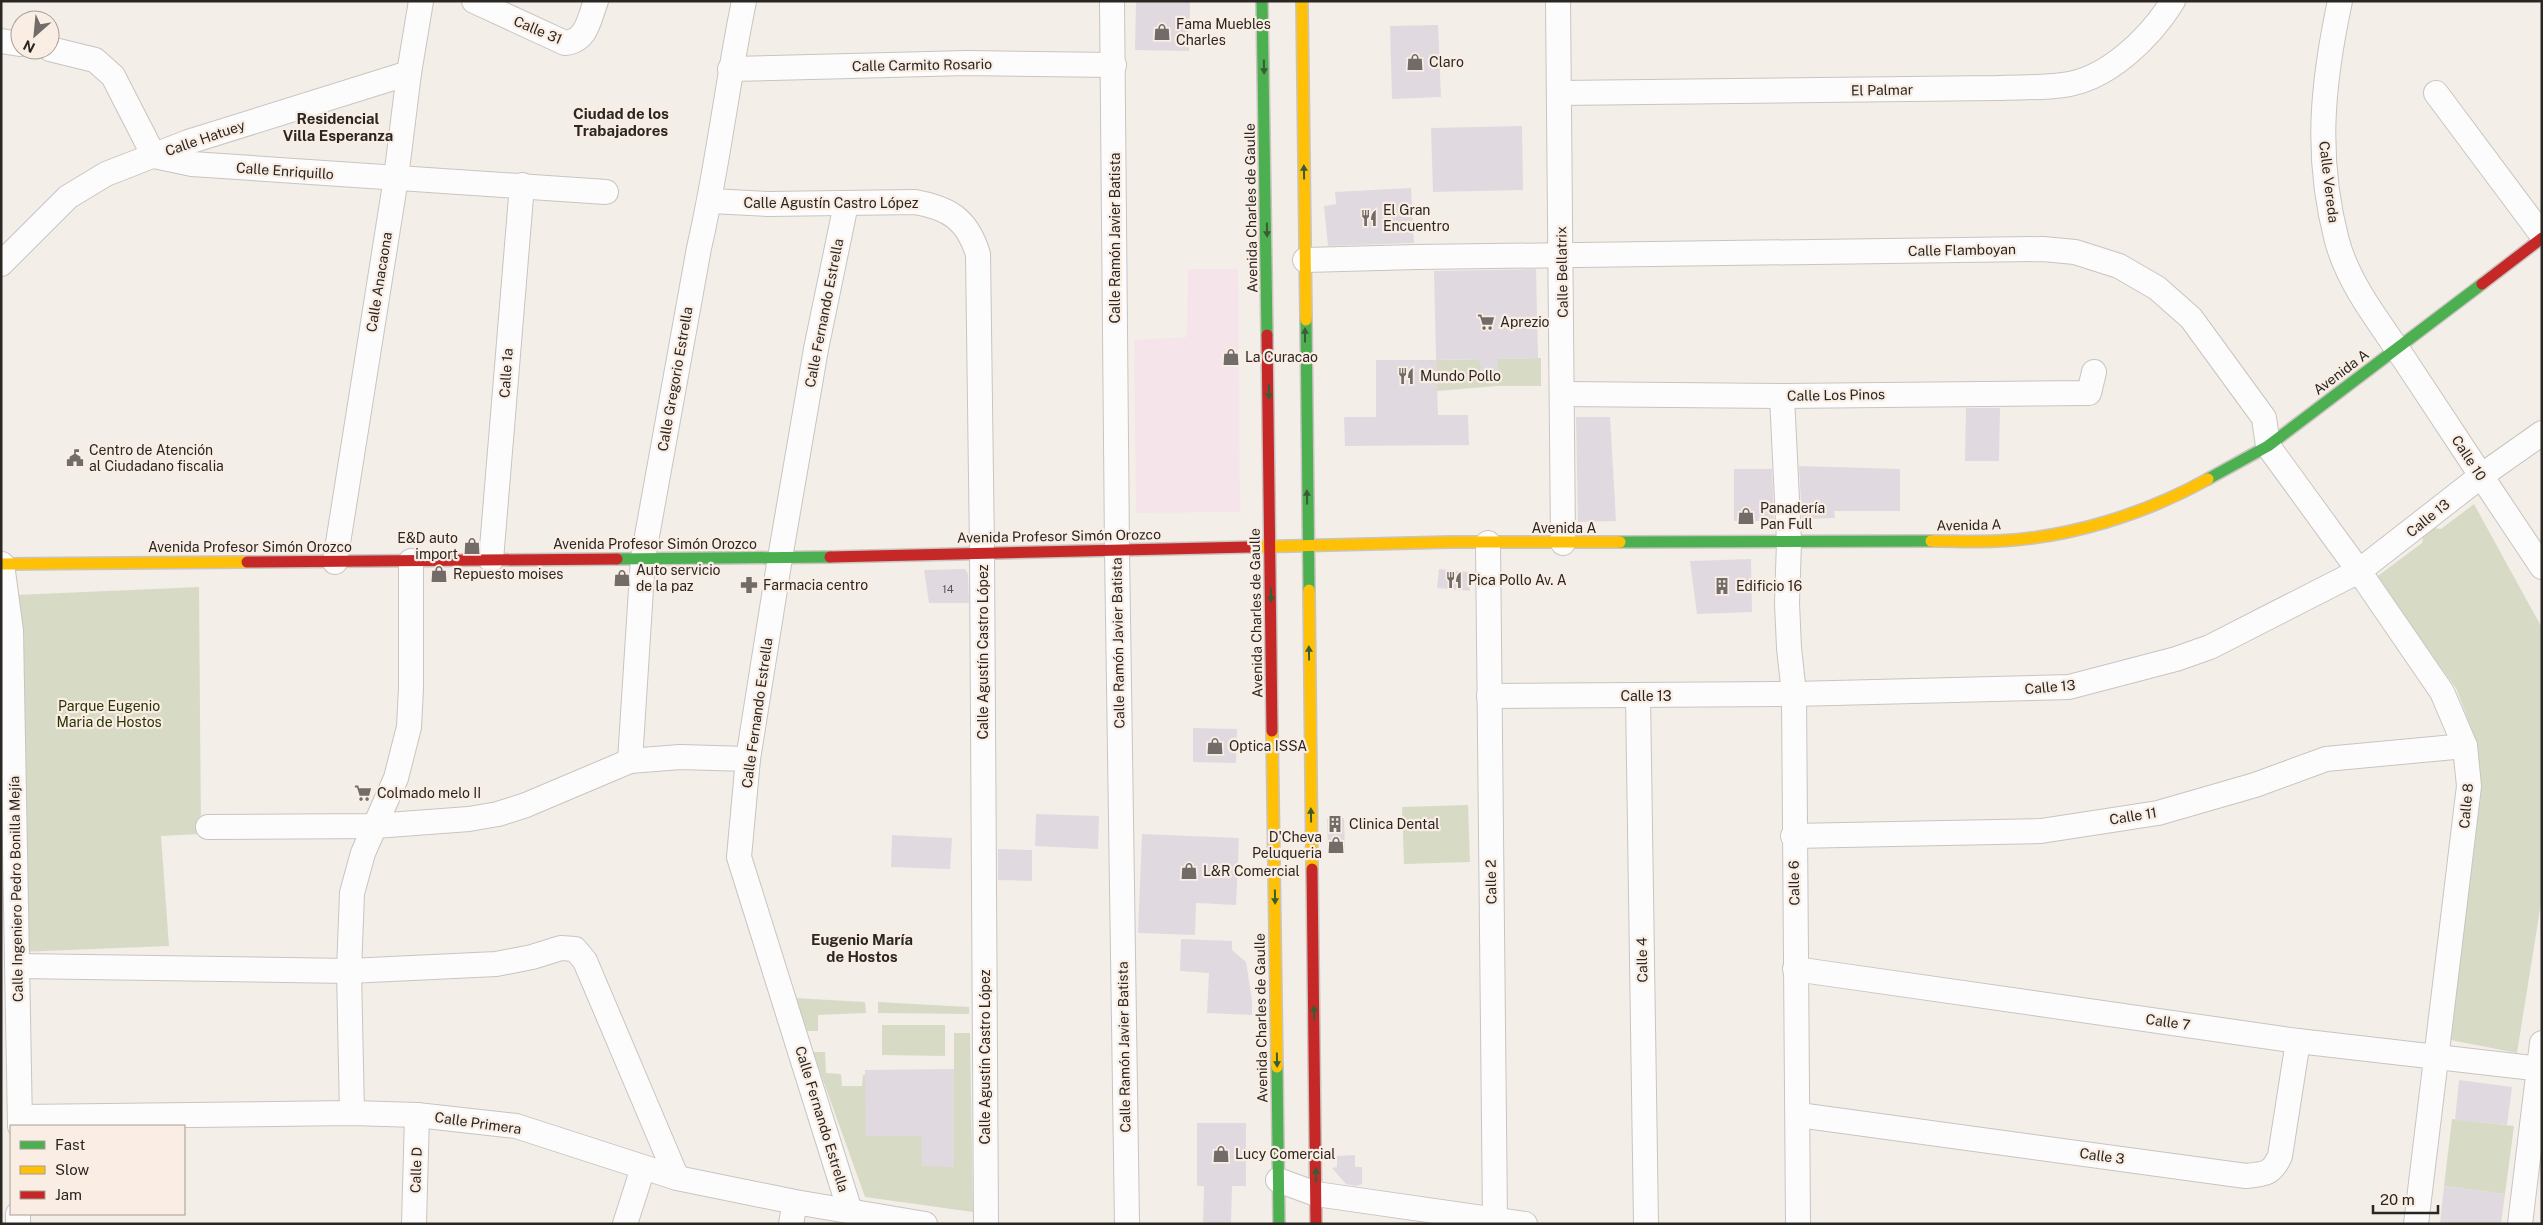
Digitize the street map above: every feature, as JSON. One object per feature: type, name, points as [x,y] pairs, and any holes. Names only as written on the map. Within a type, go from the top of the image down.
[{"type":"main road","name":"Avenida Charles de Gaulle","points":[[1262,1],[1279,1224]]},
{"type":"main road","points":[[1302,1],[1316,1224]]},
{"type":"main road","name":"Avenida A","points":[[1308,546],[1488,543],[1998,541],[2057,534],[2135,513],[2205,481],[2268,446],[2542,237]]},
{"type":"main road","name":"Avenida Profesor Simón Orozco","points":[[1,564],[780,558],[1308,546]]},
{"type":"street","name":"Calle Anacaona","points":[[335,562],[396,178],[409,73],[421,1]]},
{"type":"street","name":"Calle 31","points":[[474,1],[565,43],[575,42],[583,36],[596,1]]},
{"type":"street","name":"Calle Gregorio Estrella","points":[[630,761],[642,558],[699,248],[710,201],[730,69],[744,1]]},
{"type":"street","name":"Calle Ramón Javier Batista","points":[[1112,1],[1117,550],[1127,1224]]},
{"type":"street","name":"Calle Bellatrix","points":[[1558,1],[1563,543]]},
{"type":"street","name":"El Palmar","points":[[1559,93],[1997,88],[2064,85],[2090,78],[2130,52],[2150,33],[2173,1]]},
{"type":"street","name":"Calle Vereda","points":[[2340,1],[2330,47],[2322,121],[2324,165],[2329,201],[2338,242],[2348,270],[2367,307],[2397,348]]},
{"type":"street","name":"Calle Hatuey","points":[[60,52],[95,60],[112,76],[154,156],[188,142],[409,73]]},
{"type":"street","name":"Calle Carmito Rosario","points":[[730,69],[967,63],[1114,65]]},
{"type":"street","points":[[2436,94],[2542,237]]},
{"type":"street","name":"Calle Enriquillo","points":[[154,156],[192,164],[606,192]]},
{"type":"street","points":[[1,264],[68,197],[106,174],[154,156]]},
{"type":"street","name":"Calle 1a","points":[[491,560],[522,185]]},
{"type":"street","name":"Calle Agustín Castro López","points":[[710,201],[768,204],[915,202],[932,205],[945,210],[960,220],[972,236],[978,254],[982,552],[986,1224]]},
{"type":"street","name":"Calle Fernando Estrella","points":[[846,204],[816,349],[780,558],[748,759],[739,857],[850,1211]]},
{"type":"street","name":"Calle Flamboyan","points":[[1305,260],[1561,255],[2043,250],[2075,252],[2119,266],[2157,288],[2191,318],[2264,418],[2268,446]]},
{"type":"street","name":"Calle 10","points":[[2397,348],[2542,567]]},
{"type":"street","name":"Calle Los Pinos","points":[[1563,394],[1782,396],[2089,392],[2094,372]]},
{"type":"street","name":"Calle 6","points":[[1782,396],[1790,542],[1787,612],[1794,694],[1793,836],[1799,1115],[1798,1224]]},
{"type":"street","name":"Calle 13","points":[[1489,696],[1794,694],[2069,688],[2176,659],[2210,647],[2359,571],[2481,476],[2542,433]]},
{"type":"street","name":"Calle 8","points":[[2268,446],[2359,571],[2442,692],[2465,746],[2469,786],[2416,1224]]},
{"type":"street","name":"Calle 2","points":[[1488,543],[1495,1220]]},
{"type":"street","points":[[352,1113],[349,972],[352,894],[357,871],[396,778],[409,727],[411,688],[411,561]]},
{"type":"street","name":"Calle Ingeniero Pedro Bonilla Mejía","points":[[1,564],[11,630],[20,1122]]},
{"type":"street","name":"Calle 4","points":[[1638,696],[1646,1224]]},
{"type":"street","name":"Calle 11","points":[[1793,836],[2041,830],[2158,813],[2255,785],[2326,760],[2465,746]]},
{"type":"street","points":[[208,827],[375,826],[470,819],[498,814],[526,805],[630,761],[680,757],[748,759]]},
{"type":"street","points":[[18,966],[349,972],[496,964],[532,957],[560,948],[575,949],[585,961],[677,1178]]},
{"type":"street","name":"Calle 7","points":[[1796,969],[2298,1041],[2540,1069]]},
{"type":"street","name":"Calle 3","points":[[1799,1115],[2246,1176],[2265,1174],[2275,1168],[2280,1156],[2298,1041]]},
{"type":"street","points":[[2520,1224],[2542,1043]]},
{"type":"street","name":"Calle Primera","points":[[20,1122],[352,1113],[417,1115],[516,1126],[643,1168],[793,1213],[850,1211],[925,1224]]},
{"type":"street","name":"Calle D","points":[[414,1224],[417,1115]]},
{"type":"street","points":[[625,1224],[643,1168]]},
{"type":"street","points":[[1278,1180],[1316,1194],[1525,1224]]},
{"type":"shaded area","points":[[1188,269],[1238,269],[1240,512],[1136,513],[1134,340],[1187,337]]},
{"type":"green space","points":[[1541,358],[1541,386],[1497,386],[1437,391],[1436,360]]},
{"type":"green space","points":[[2474,504],[2542,628],[2542,897],[2517,1053],[2440,1038],[2474,791],[2473,733],[2456,688],[2375,578],[2422,543],[2425,527],[2441,529]]},
{"type":"green space","name":"Parque Eugenio Maria de Hostos","points":[[199,587],[201,834],[161,836],[169,946],[21,952],[15,595]]},
{"type":"green space","points":[[1468,805],[1470,862],[1404,864],[1402,807]]},
{"type":"green space","points":[[794,998],[865,1002],[866,1013],[818,1015],[818,1031],[805,1031]]},
{"type":"green space","points":[[878,1002],[969,1007],[969,1014],[878,1013]]},
{"type":"green space","points":[[882,1025],[945,1025],[945,1056],[882,1055]]},
{"type":"green space","points":[[954,1033],[970,1033],[973,1212],[865,1197],[813,1052],[825,1052],[826,1073],[841,1074],[842,1086],[862,1086],[863,1075],[954,1073]]},
{"type":"green space","points":[[2452,1119],[2514,1126],[2505,1194],[2444,1186]]},
{"type":"building","name":"Fama Muebles Charles","points":[[1136,1],[1190,1],[1189,51],[1135,50]]},
{"type":"building","name":"Claro","points":[[1438,25],[1441,97],[1392,99],[1390,26]]},
{"type":"building","points":[[1522,126],[1523,190],[1433,192],[1431,128]]},
{"type":"building","name":"El Gran Encuentro","points":[[1411,188],[1414,243],[1328,246],[1324,206],[1336,204],[1335,192]]},
{"type":"building","name":"Aprezio","points":[[1536,269],[1538,358],[1497,359],[1499,380],[1481,381],[1480,359],[1436,360],[1434,271]]},
{"type":"building","points":[[1376,360],[1436,360],[1438,415],[1468,415],[1469,445],[1345,446],[1344,417],[1376,417]]},
{"type":"building","points":[[1966,408],[2000,408],[1999,461],[1965,461]]},
{"type":"building","points":[[1576,417],[1610,417],[1616,521],[1578,522]]},
{"type":"building","points":[[1799,466],[1900,469],[1900,511],[1834,511],[1835,518],[1802,519]]},
{"type":"building","points":[[1734,469],[1772,469],[1774,519],[1770,519],[1770,521],[1734,521]]},
{"type":"building","name":"Edificio 16","points":[[1751,559],[1752,612],[1697,614],[1690,561]]},
{"type":"building","points":[[965,569],[968,574],[969,603],[929,603],[924,570]]},
{"type":"building","name":"Pica Pollo Av. A","points":[[1439,569],[1470,572],[1470,591],[1437,588]]},
{"type":"building","name":"Optica ISSA","points":[[1193,728],[1237,729],[1236,763],[1193,762]]},
{"type":"building","points":[[1036,814],[1099,816],[1098,849],[1035,846]]},
{"type":"building","points":[[1344,818],[1345,850],[1328,850],[1327,819]]},
{"type":"building","name":"L&R Comercial","points":[[1142,834],[1239,838],[1236,905],[1196,903],[1195,935],[1138,933]]},
{"type":"building","points":[[892,835],[952,838],[950,869],[891,867]]},
{"type":"building","points":[[998,849],[1032,850],[1032,881],[998,880]]},
{"type":"building","points":[[1181,939],[1232,941],[1232,950],[1246,962],[1252,1000],[1252,1015],[1207,1013],[1209,973],[1180,971]]},
{"type":"building","points":[[954,1069],[954,1167],[922,1166],[921,1136],[866,1136],[865,1070]]},
{"type":"building","points":[[2459,1080],[2512,1087],[2507,1125],[2455,1120]]},
{"type":"building","name":"Lucy Comercial","points":[[1197,1123],[1246,1123],[1246,1186],[1232,1186],[1231,1224],[1203,1224],[1204,1186],[1197,1186]]},
{"type":"building","points":[[1355,1155],[1355,1167],[1362,1167],[1362,1184],[1356,1186],[1346,1184],[1332,1168],[1337,1167],[1337,1156]]},
{"type":"building","points":[[2444,1186],[2505,1194],[2501,1224],[2440,1224]]},
{"type":"traffic: fast","points":[[1262,1],[1267,335]]},
{"type":"traffic: fast","points":[[2208,479],[2268,446],[2482,284]]},
{"type":"traffic: fast","points":[[1306,320],[1309,590]]},
{"type":"traffic: fast","points":[[1620,542],[1931,541]]},
{"type":"traffic: fast","points":[[617,559],[830,557]]},
{"type":"traffic: fast","points":[[1277,1067],[1279,1224]]},
{"type":"traffic: slow","points":[[1302,1],[1306,320]]},
{"type":"traffic: slow","points":[[1931,541],[2024,539],[2079,529],[2106,522],[2159,503],[2208,479]]},
{"type":"traffic: slow","points":[[1250,547],[1451,542],[1620,542]]},
{"type":"traffic: slow","points":[[1,564],[247,562]]},
{"type":"traffic: slow","points":[[1309,590],[1312,869]]},
{"type":"traffic: slow","points":[[1272,731],[1277,1067]]},
{"type":"traffic: jam","points":[[2482,284],[2542,238]]},
{"type":"traffic: jam","points":[[1267,335],[1272,731]]},
{"type":"traffic: jam","points":[[830,557],[1250,547]]},
{"type":"traffic: jam","points":[[247,562],[617,559]]},
{"type":"traffic: jam","points":[[1312,869],[1316,1224]]},
{"type":"place","name":"Fama Muebles Charles","points":[[1162,32]]},
{"type":"place","name":"Claro","points":[[1415,62]]},
{"type":"place","name":"El Gran Encuentro","points":[[1369,218]]},
{"type":"place","name":"Aprezio","points":[[1486,322]]},
{"type":"place","name":"La Curacao","points":[[1231,357]]},
{"type":"place","name":"Mundo Pollo","points":[[1406,376]]},
{"type":"place","name":"Centro de Atención al Ciudadano fiscalia","points":[[75,458]]},
{"type":"place","name":"Panadería Pan Full","points":[[1746,516]]},
{"type":"place","name":"E&D auto import","points":[[472,546]]},
{"type":"place","name":"Repuesto moises","points":[[439,574]]},
{"type":"place","name":"Auto servicio de la paz","points":[[622,578]]},
{"type":"place","name":"Pica Pollo Av. A","points":[[1454,580]]},
{"type":"place","name":"Farmacia centro","points":[[749,585]]},
{"type":"place","name":"Edificio 16","points":[[1722,586]]},
{"type":"place","name":"Optica ISSA","points":[[1215,746]]},
{"type":"place","name":"Colmado melo II","points":[[363,793]]},
{"type":"place","name":"Clinica Dental","points":[[1335,824]]},
{"type":"place","name":"D'Cheva Peluqueria","points":[[1336,845]]},
{"type":"place","name":"L&R Comercial","points":[[1189,871]]},
{"type":"place","name":"Lucy Comercial","points":[[1221,1154]]},
{"type":"district","name":"Ciudad de los Trabajadores","points":[[621,122]]},
{"type":"district","name":"Residencial Villa Esperanza","points":[[338,126]]},
{"type":"district","name":"Eugenio María de Hostos","points":[[862,948]]}]
